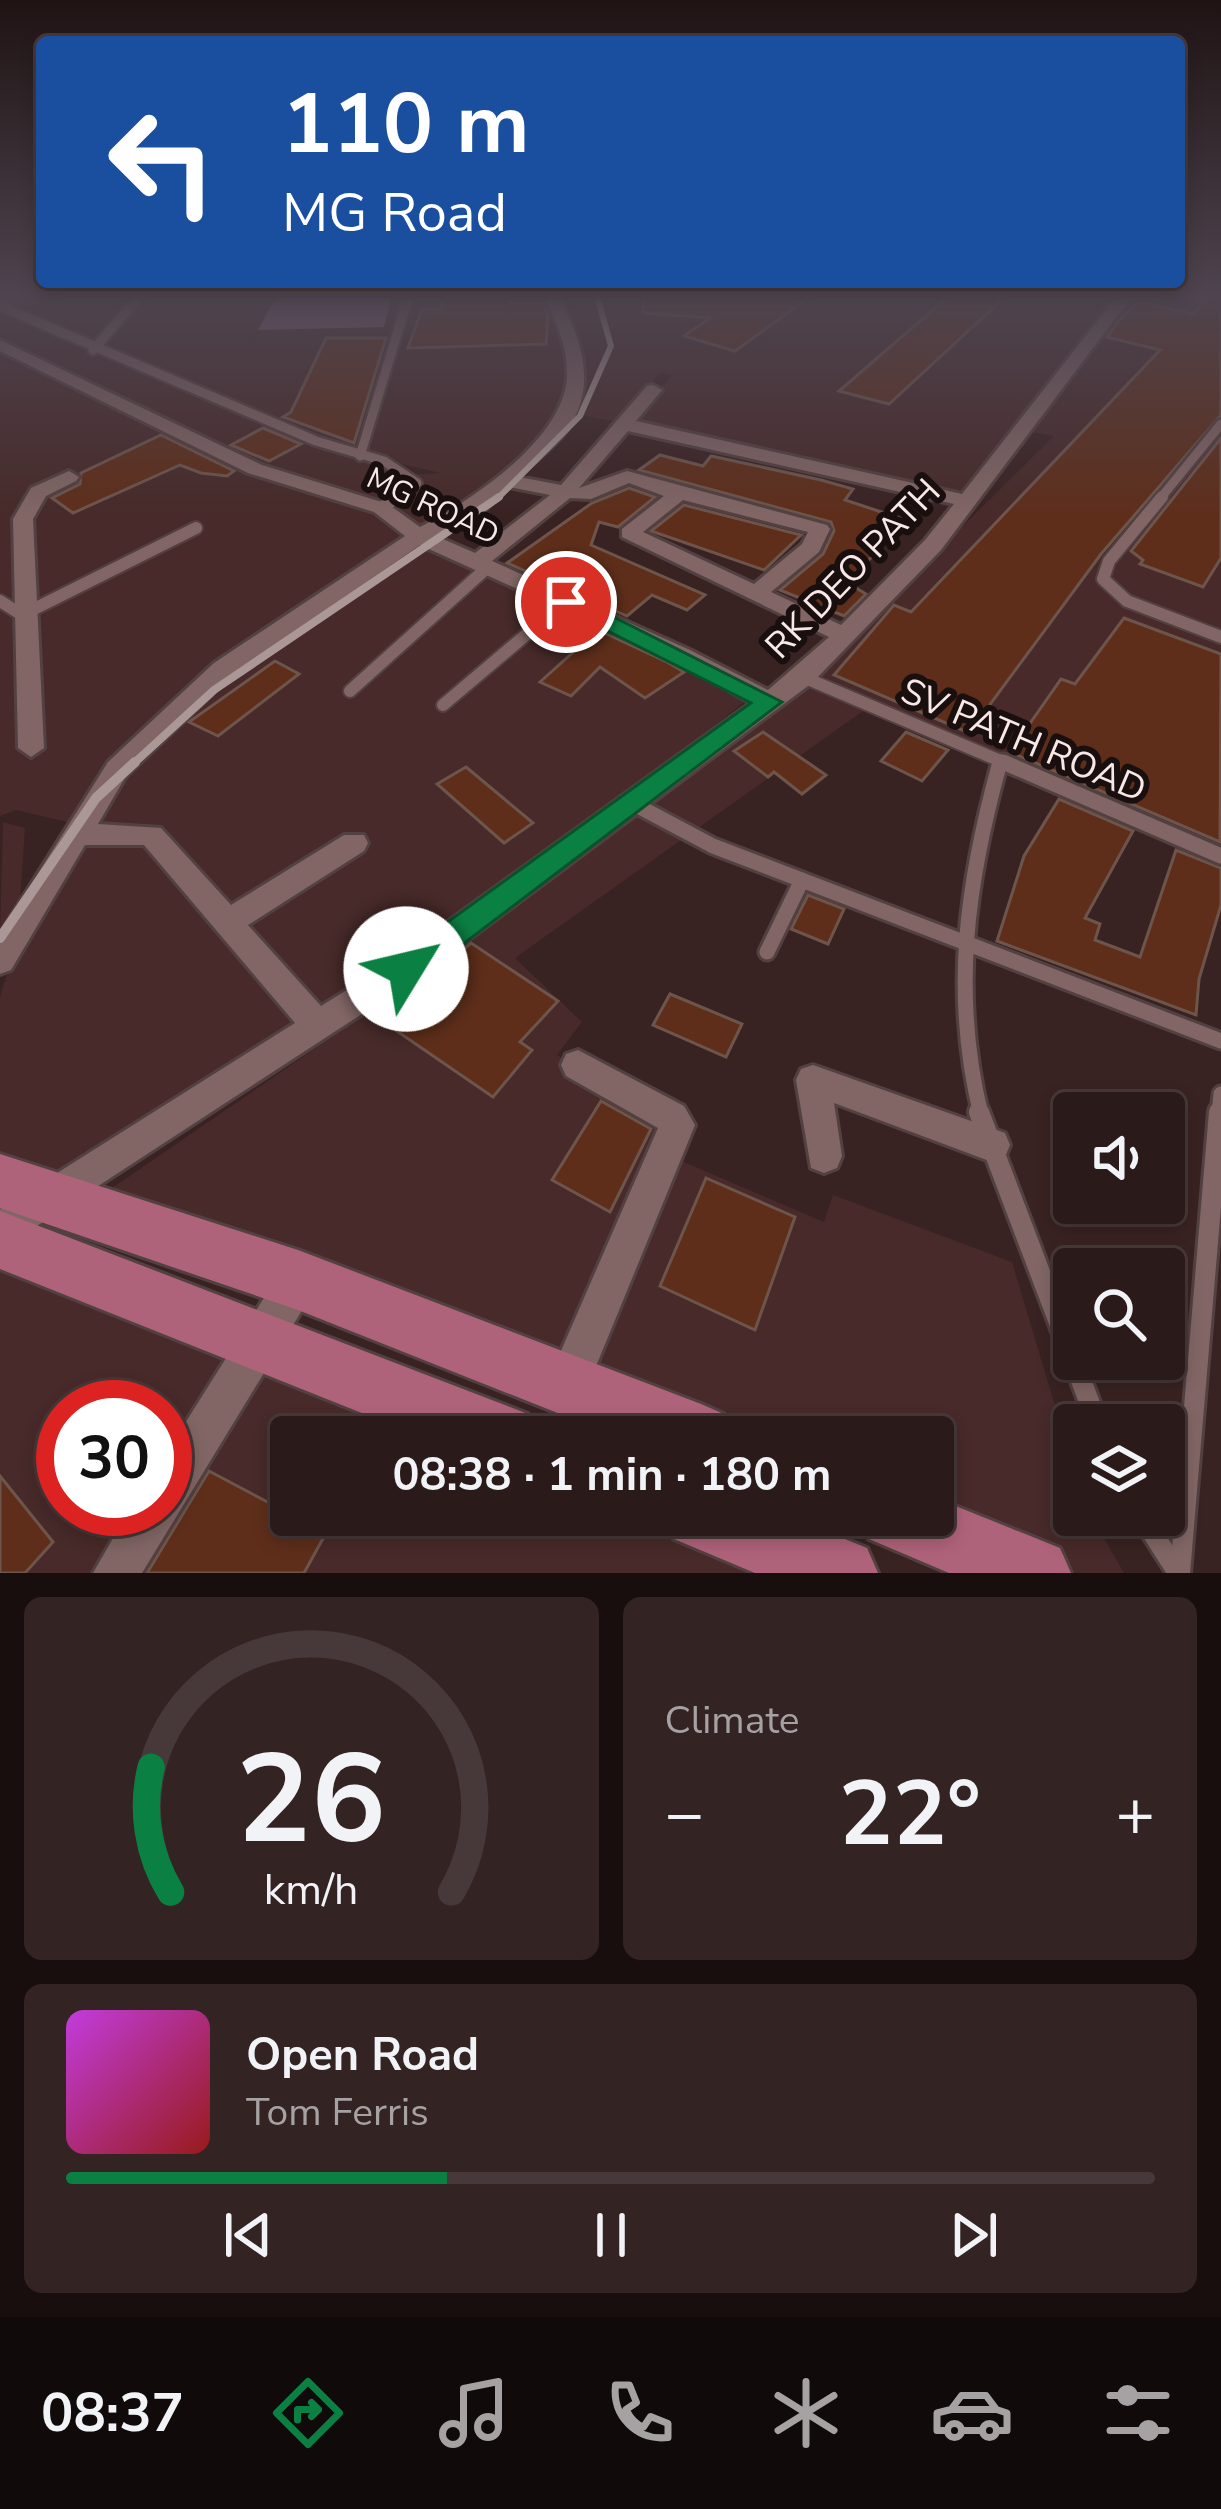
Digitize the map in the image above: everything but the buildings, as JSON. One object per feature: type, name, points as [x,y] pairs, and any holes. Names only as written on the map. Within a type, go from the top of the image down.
[{"type":"main road","points":[[12,1212],[298,1280],[649,1416]]},
{"type":"main road","points":[[12,1212],[263,1339],[453,1416]]},
{"type":"main road","points":[[750,1536],[842,1573]]},
{"type":"main road","points":[[944,1536],[1035,1573]]},
{"type":"street","name":"MG ROAD","points":[[50,369],[255,469],[381,508],[419,536],[770,702]]},
{"type":"street","points":[[0,961],[117,769],[223,669],[419,536],[479,504],[564,421],[575,369]]},
{"type":"street","name":"RK DEO PATH","points":[[12,1212],[406,969],[803,676],[933,545],[1068,369]]},
{"type":"street","points":[[484,564],[564,493],[653,390]]},
{"type":"street","points":[[622,424],[968,500]]},
{"type":"street","points":[[31,748],[22,615],[23,519],[38,492],[68,477]]},
{"type":"street","points":[[503,480],[564,493],[595,494],[627,477],[820,529],[811,547],[754,596]]},
{"type":"street","points":[[672,491],[676,496],[670,502],[629,533],[841,634]]},
{"type":"street","points":[[77,834],[151,835],[318,1026]]},
{"type":"street","points":[[228,922],[354,843]]},
{"type":"street","points":[[568,1383],[676,1124],[672,1117],[578,1064]]},
{"type":"street","points":[[824,1156],[813,1080],[992,1145]]},
{"type":"street","points":[[192,1452],[298,1280]]},
{"type":"street","points":[[116,1573],[139,1536]]},
{"type":"lane","points":[[142,369],[407,471],[418,483],[381,508]]},
{"type":"lane","points":[[360,456],[386,369]]},
{"type":"lane","points":[[1221,424],[1109,561],[1103,579],[1127,601],[1221,638]]},
{"type":"lane","points":[[0,601],[22,615],[196,528]]},
{"type":"lane","points":[[350,691],[484,564]]},
{"type":"lane","points":[[443,705],[566,602]]},
{"type":"lane","name":"SV PATH ROAD","points":[[803,676],[1221,856]]},
{"type":"lane","points":[[1000,762],[970,867],[964,998],[979,1111],[1090,1404]]},
{"type":"lane","points":[[632,803],[712,845],[1221,1041]]},
{"type":"lane","points":[[767,952],[802,880]]},
{"type":"lane","points":[[1179,1573],[1221,1094]]},
{"type":"lane","points":[[1155,1536],[1179,1573]]},
{"type":"shaded area","points":[[0,369],[137,369],[309,443],[405,475],[440,473],[363,455],[149,369],[1221,369],[1221,850],[814,673],[1054,436],[1011,429],[963,494],[632,423],[672,375],[660,373],[617,422],[560,411],[557,422],[475,502],[263,634],[106,763],[67,822],[16,810],[0,816]]},
{"type":"shaded area","points":[[428,547],[617,631],[746,701],[624,795],[49,1199],[0,1180],[0,997],[10,964],[118,781],[219,692]]},
{"type":"shaded area","points":[[810,685],[866,709],[515,958],[582,1022],[557,1055],[671,1123],[677,1159],[824,1222],[833,1195],[1012,1262],[1055,1404],[1053,1536],[1103,1536],[1124,1573],[1038,1573],[954,1527],[954,1416],[630,1416],[83,1208],[393,995]]},
{"type":"shaded area","points":[[3,822],[25,828],[20,901],[0,933]]},
{"type":"shaded area","points":[[37,1248],[486,1416],[270,1416],[270,1536],[787,1536],[879,1573],[0,1573],[0,1269]]},
{"type":"railway","points":[[499,497],[580,416],[601,369]]},
{"type":"railway","points":[[132,765],[214,690],[499,497]]},
{"type":"railway","points":[[496,500],[499,497]]},
{"type":"railway","points":[[0,938],[96,798],[135,762]]},
{"type":"route","points":[[406,969],[770,702],[566,602]]}]
